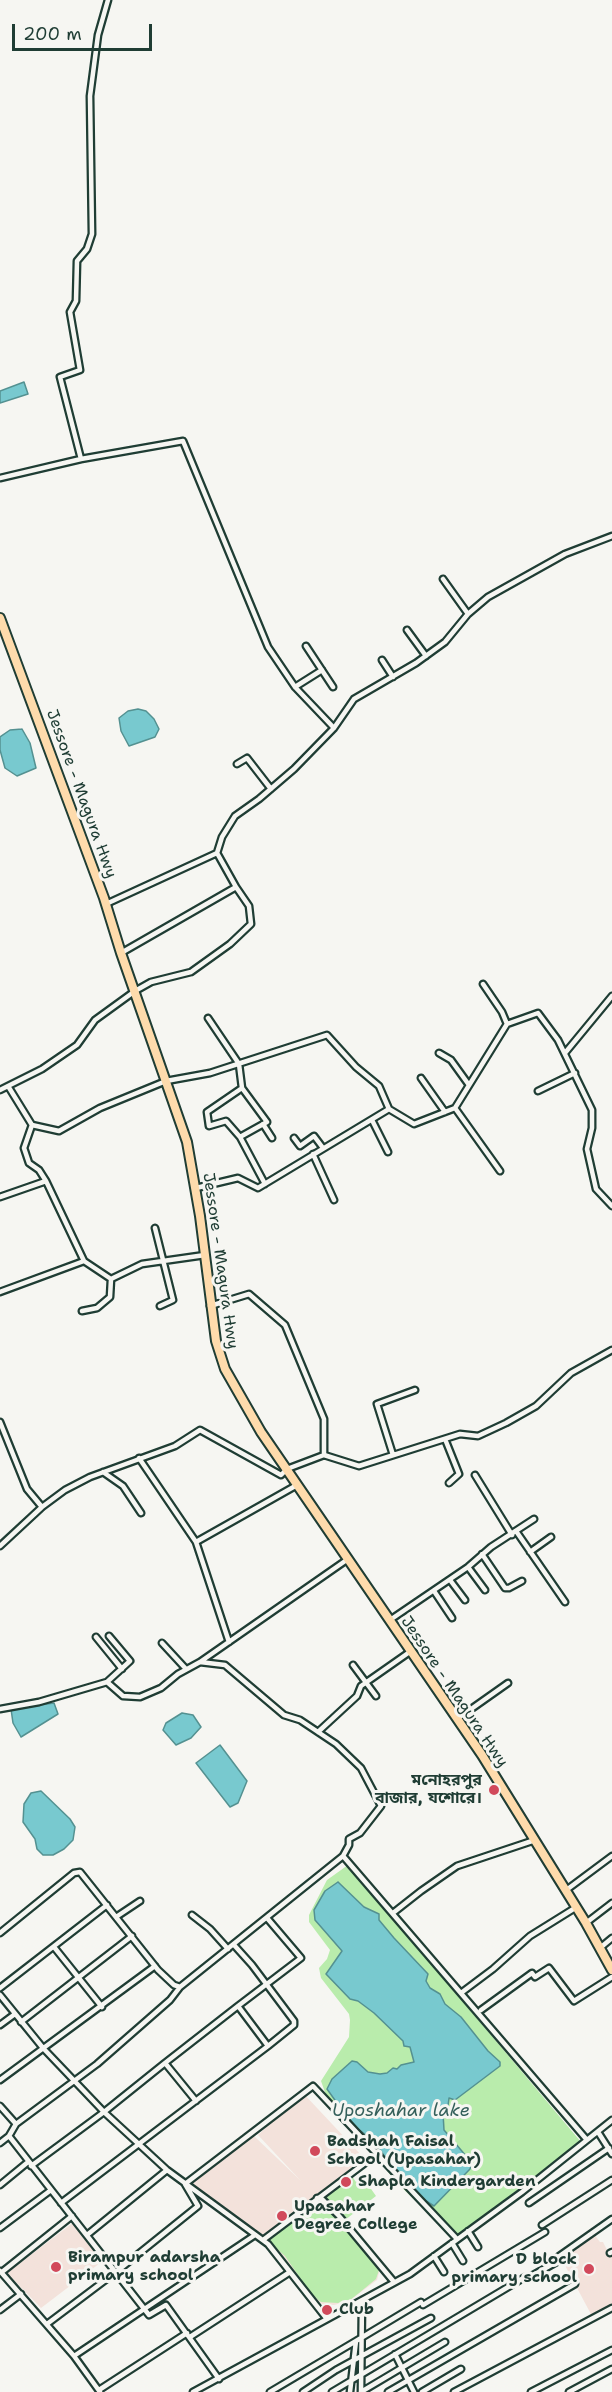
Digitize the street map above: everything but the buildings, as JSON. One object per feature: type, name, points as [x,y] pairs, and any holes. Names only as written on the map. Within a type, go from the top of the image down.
[{"type":"highway","name":"Jessore - Magura Hwy","points":[[0,618],[106,904],[187,1142],[196,1188],[217,1348],[228,1376],[248,1412],[286,1469],[457,1719],[535,1840],[612,1970]]},
{"type":"street","points":[[81,459],[60,377],[80,370],[70,312],[76,301],[77,261],[87,249],[92,234],[90,96],[98,35],[108,0]]},
{"type":"street","points":[[0,478],[81,459],[183,441],[268,648],[295,687],[334,728]]},
{"type":"street","points":[[0,1090],[42,1069],[77,1044],[95,1020],[135,991],[151,982],[191,972],[212,958],[251,924],[249,906],[217,853],[222,837],[235,816],[294,769],[334,728],[354,699],[445,642],[468,614],[488,597],[565,554],[612,536]]},
{"type":"street","points":[[443,579],[468,614]]},
{"type":"street","points":[[407,630],[426,656]]},
{"type":"street","points":[[306,646],[333,687]]},
{"type":"street","points":[[382,660],[393,676]]},
{"type":"street","points":[[295,687],[322,670]]},
{"type":"street","points":[[237,764],[247,758],[271,789]]},
{"type":"street","points":[[106,904],[217,853]]},
{"type":"street","points":[[121,952],[236,887]]},
{"type":"street","points":[[483,984],[502,1012],[507,1024]]},
{"type":"street","points":[[565,1053],[612,996]]},
{"type":"street","points":[[8,1086],[32,1125],[59,1131],[106,1105],[166,1081],[210,1073],[327,1035],[356,1067],[380,1086],[389,1109],[414,1124],[455,1108],[507,1024],[538,1013],[565,1053],[592,1110],[592,1128],[587,1149],[596,1189],[612,1206]]},
{"type":"street","points":[[208,1018],[239,1064],[242,1088],[267,1122],[240,1137]]},
{"type":"street","points":[[439,1053],[451,1060],[469,1085]]},
{"type":"street","points":[[538,1091],[575,1073]]},
{"type":"street","points":[[421,1078],[445,1112]]},
{"type":"street","points":[[242,1088],[207,1112],[209,1126],[226,1121],[240,1137],[265,1184]]},
{"type":"street","points":[[455,1108],[500,1171]]},
{"type":"street","points":[[196,1188],[238,1178],[258,1188],[389,1109]]},
{"type":"street","points":[[372,1120],[388,1152]]},
{"type":"street","points":[[263,1124],[272,1138]]},
{"type":"street","points":[[32,1125],[24,1148],[29,1162],[39,1170],[46,1181],[84,1260],[111,1279]]},
{"type":"street","points":[[294,1138],[300,1146],[314,1137],[323,1148]]},
{"type":"street","points":[[313,1154],[334,1200]]},
{"type":"street","points":[[0,1197],[46,1181]]},
{"type":"street","points":[[155,1228],[173,1300],[160,1306]]},
{"type":"street","points":[[111,1279],[142,1264],[205,1255]]},
{"type":"street","points":[[0,1292],[84,1260]]},
{"type":"street","points":[[82,1311],[97,1308],[110,1297],[111,1279]]},
{"type":"street","points":[[210,1306],[249,1294],[285,1325],[324,1419],[324,1455]]},
{"type":"street","points":[[0,1546],[42,1507],[65,1490],[103,1472],[175,1446],[200,1430],[281,1475],[286,1469],[324,1455],[359,1466],[460,1434],[478,1436],[536,1406],[571,1373],[612,1350]]},
{"type":"street","points":[[393,1455],[377,1404],[415,1390]]},
{"type":"street","points":[[0,1422],[27,1489],[42,1507]]},
{"type":"street","points":[[445,1439],[459,1474],[449,1483]]},
{"type":"street","points":[[139,1458],[196,1542],[229,1642]]},
{"type":"street","points":[[103,1472],[123,1486],[141,1513]]},
{"type":"street","points":[[475,1475],[565,1602]]},
{"type":"street","points":[[196,1542],[297,1485]]},
{"type":"street","points":[[390,1620],[534,1519]]},
{"type":"street","points":[[530,1552],[551,1537]]},
{"type":"street","points":[[482,1554],[505,1588],[522,1581]]},
{"type":"street","points":[[107,1682],[123,1696],[140,1697],[161,1688],[348,1558]]},
{"type":"street","points":[[468,1567],[485,1590]]},
{"type":"street","points":[[450,1580],[465,1600]]},
{"type":"street","points":[[434,1591],[452,1618]]},
{"type":"street","points":[[0,1709],[39,1702],[107,1682],[130,1661],[109,1636]]},
{"type":"street","points":[[96,1637],[122,1669]]},
{"type":"street","points":[[162,1643],[186,1670]]},
{"type":"street","points":[[318,1732],[357,1696],[361,1686],[411,1651]]},
{"type":"street","points":[[0,2143],[9,2136],[15,2124],[97,2064],[170,2001],[180,1987],[343,1856],[349,1845],[349,1839],[360,1833],[381,1806],[362,1768],[336,1744],[300,1720],[284,1715],[225,1665],[200,1662]]},
{"type":"street","points":[[353,1665],[376,1696]]},
{"type":"street","points":[[457,1719],[508,1683]]},
{"type":"street","points":[[393,1913],[457,1866],[535,1840]]},
{"type":"street","points":[[343,1856],[587,2140]]},
{"type":"street","points":[[565,1891],[612,1856]]},
{"type":"street","points":[[0,1933],[74,1873],[80,1872],[155,1966],[174,1985],[180,1987]]},
{"type":"street","points":[[116,1917],[140,1901]]},
{"type":"street","points":[[586,1923],[612,1903]]},
{"type":"street","points":[[0,1988],[107,1905]]},
{"type":"street","points":[[461,1992],[493,1970],[530,1936],[575,1908]]},
{"type":"street","points":[[192,1915],[210,1929],[228,1949]]},
{"type":"street","points":[[0,2186],[104,2112],[301,1958],[267,1918]]},
{"type":"street","points":[[21,2022],[132,1936]]},
{"type":"street","points":[[599,1948],[612,1938]]},
{"type":"street","points":[[61,2203],[268,2046],[294,2023],[252,1965],[234,1945]]},
{"type":"street","points":[[54,1947],[102,2007]]},
{"type":"street","points":[[0,2080],[155,1966]]},
{"type":"street","points":[[481,2010],[532,1973],[535,1977],[549,1968],[574,2001],[612,1977]]},
{"type":"street","points":[[0,1995],[43,2048],[104,2112],[167,2170],[263,2240],[327,2319]]},
{"type":"street","points":[[238,2006],[268,2046]]},
{"type":"street","points":[[0,2025],[15,2014]]},
{"type":"street","points":[[165,2063],[196,2101]]},
{"type":"street","points":[[185,2184],[313,2086],[457,2239]]},
{"type":"street","points":[[0,2106],[15,2124]]},
{"type":"street","points":[[193,2392],[394,2282],[452,2243],[612,2120]]},
{"type":"street","points":[[529,2203],[610,2151],[598,2132]]},
{"type":"street","points":[[9,2136],[148,2315],[166,2305],[219,2379]]},
{"type":"street","points":[[263,2240],[377,2154]]},
{"type":"street","points":[[87,2235],[167,2170]]},
{"type":"street","points":[[542,2225],[612,2180]]},
{"type":"street","points":[[46,2324],[116,2272],[198,2206],[185,2184]]},
{"type":"street","points":[[0,2228],[51,2190]]},
{"type":"street","points":[[317,2198],[322,2199],[339,2216],[394,2282]]},
{"type":"street","points":[[72,2216],[1,2271],[74,2356],[100,2391],[290,2272]]},
{"type":"street","points":[[332,2392],[525,2277],[528,2278],[612,2219]]},
{"type":"street","points":[[468,2231],[478,2247]]},
{"type":"street","points":[[270,2392],[545,2232]]},
{"type":"street","points":[[74,2356],[255,2235]]},
{"type":"street","points":[[452,2243],[463,2261]]},
{"type":"street","points":[[434,2256],[444,2272]]},
{"type":"street","points":[[388,2392],[575,2284]]},
{"type":"street","points":[[0,2310],[21,2294]]},
{"type":"street","points":[[361,2392],[362,2300]]},
{"type":"street","points":[[454,2392],[612,2308]]},
{"type":"street","points":[[303,2392],[336,2370],[355,2362],[431,2318]]},
{"type":"street","points":[[350,2392],[356,2341]]},
{"type":"street","points":[[361,2392],[445,2342]]},
{"type":"street","points":[[531,2392],[612,2350]]},
{"type":"street","points":[[395,2354],[414,2392]]},
{"type":"street","points":[[422,2392],[461,2369]]},
{"type":"street","points":[[569,2392],[612,2369]]},
{"type":"shaded area","name":"Upasahar Degree College","points":[[303,2093],[363,2157],[319,2199],[370,2252],[380,2269],[377,2280],[349,2301],[334,2305],[322,2304],[312,2296],[284,2257],[262,2239],[190,2192],[189,2186],[254,2136],[301,2181],[258,2135]]},
{"type":"shaded area","name":"Birampur adarsha primary school","points":[[74,2222],[104,2260],[41,2308],[7,2273]]},
{"type":"shaded area","name":"D block primary school","points":[[593,2233],[600,2242],[603,2242],[608,2257],[612,2254],[612,2307],[593,2318],[560,2256]]},
{"type":"green space","points":[[348,1865],[581,2142],[454,2238],[397,2183],[384,2167],[375,2146],[339,2111],[326,2095],[321,2081],[349,2037],[350,2020],[349,2014],[321,1978],[319,1968],[327,1959],[330,1950],[309,1922],[309,1915],[327,1880]]},
{"type":"green space","points":[[350,2173],[356,2182],[362,2176],[367,2182],[365,2185],[367,2188],[369,2186],[376,2196],[345,2220],[322,2197]]},
{"type":"green space","points":[[317,2200],[349,2230],[379,2270],[376,2279],[350,2300],[338,2303],[321,2302],[311,2294],[285,2256],[267,2240]]},
{"type":"water","points":[[24,382],[28,394],[0,403],[0,391]]},
{"type":"water","points":[[138,709],[146,711],[154,719],[159,729],[155,737],[129,746],[121,731],[119,718],[128,711]]},
{"type":"water","points":[[22,729],[30,743],[36,768],[17,776],[5,768],[0,750],[0,737],[10,730]]},
{"type":"water","points":[[54,1703],[58,1714],[21,1737],[13,1723],[11,1709]]},
{"type":"water","points":[[182,1713],[193,1715],[201,1727],[191,1738],[176,1745],[163,1730],[166,1723]]},
{"type":"water","points":[[220,1745],[247,1781],[238,1803],[230,1807],[196,1763]]},
{"type":"water","points":[[41,1791],[70,1819],[75,1827],[73,1840],[53,1855],[43,1855],[37,1849],[35,1839],[23,1822],[24,1804],[31,1793]]},
{"type":"water","name":"Uposhahar lake","points":[[338,1882],[364,1907],[379,1914],[379,1920],[428,1974],[426,1981],[430,1988],[440,1994],[445,2004],[461,2017],[488,2051],[500,2062],[500,2066],[455,2100],[449,2098],[448,2106],[443,2113],[444,2130],[472,2163],[470,2169],[434,2206],[417,2195],[415,2189],[393,2168],[373,2140],[358,2129],[327,2089],[332,2079],[352,2061],[357,2062],[368,2072],[380,2074],[414,2062],[410,2047],[404,2046],[403,2041],[374,2013],[358,2001],[350,1999],[326,1974],[342,1951],[315,1920],[314,1910],[325,1891]]},
{"type":"place","name":"ম‌ন‌োহরপুর বাজার, যশ‌োরে।","points":[[494,1790]]},
{"type":"place","name":"Badshah Faisal School (Upasahar)","points":[[315,2151]]},
{"type":"place","name":"Shapla Kindergarden","points":[[346,2182]]},
{"type":"place","name":"Upasahar Degree College","points":[[282,2216]]},
{"type":"place","name":"Birampur adarsha primary school","points":[[56,2267]]},
{"type":"place","name":"D block primary school","points":[[589,2269]]},
{"type":"place","name":"Club","points":[[327,2310]]}]
